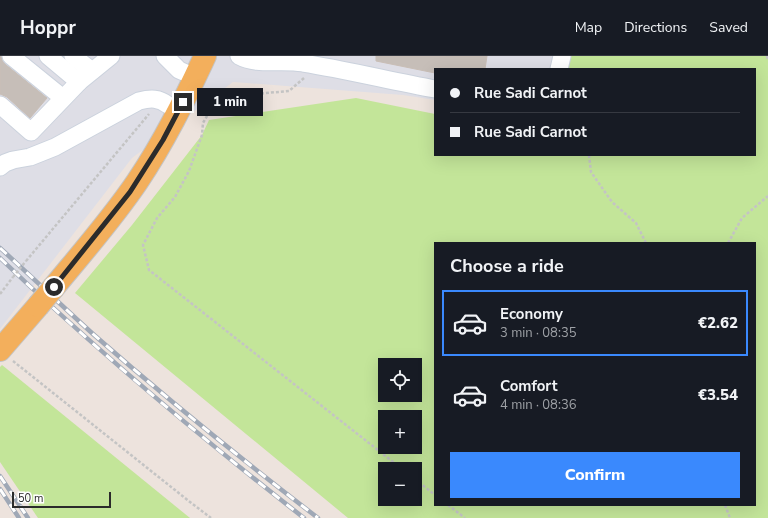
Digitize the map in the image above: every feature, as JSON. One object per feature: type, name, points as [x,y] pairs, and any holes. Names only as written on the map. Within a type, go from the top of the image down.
[{"type":"main road","points":[[110,217],[164,102],[196,63]]},
{"type":"main road","points":[[6,354],[38,306],[130,192],[155,154],[173,121],[196,63]]},
{"type":"lane","points":[[11,56],[63,98]]},
{"type":"lane","points":[[48,56],[79,82]]},
{"type":"lane","points":[[73,56],[92,71]]},
{"type":"lane","points":[[0,105],[31,132],[79,82],[111,56]]},
{"type":"lane","points":[[165,56],[179,70],[196,63]]},
{"type":"lane","points":[[239,56],[254,60],[290,61],[434,89]]},
{"type":"lane","points":[[559,68],[562,56]]},
{"type":"lane","points":[[0,167],[13,160],[56,147],[140,102],[151,99],[164,102]]},
{"type":"path","points":[[318,66],[289,91],[232,96],[218,102],[203,123],[202,135],[189,171],[175,196],[157,218],[144,245],[149,270],[393,462]]},
{"type":"path","points":[[0,294],[26,261],[164,102]]},
{"type":"path","points":[[589,156],[591,172],[612,202],[636,223],[646,242]]},
{"type":"path","points":[[729,242],[742,218],[768,196]]},
{"type":"path","points":[[6,354],[211,518]]},
{"type":"path","points":[[422,485],[434,494]]},
{"type":"path","points":[[449,506],[465,518]]},
{"type":"path","points":[[725,506],[730,518]]},
{"type":"shaded area","points":[[0,56],[563,56],[558,68],[434,68],[434,100],[403,95],[233,82],[132,158],[0,329]]},
{"type":"green space","points":[[566,56],[768,56],[768,518],[348,518],[75,293],[132,225],[202,135],[209,120],[356,98],[434,114],[434,156],[756,156],[756,68],[563,68]]},
{"type":"green space","points":[[2,365],[190,518],[38,518],[0,462],[0,367]]},
{"type":"building","points":[[0,56],[5,64],[47,98],[30,118],[7,97],[0,94]]},
{"type":"building","points":[[376,56],[487,56],[485,68],[434,68],[434,73],[376,61]]},
{"type":"railway","points":[[0,248],[93,334],[176,405],[318,518]]},
{"type":"railway","points":[[0,258],[111,360],[226,456],[304,518]]},
{"type":"railway","points":[[0,476],[28,518]]},
{"type":"railway","points":[[0,489],[19,518]]},
{"type":"route","points":[[54,287],[89,245],[138,181],[163,140],[183,102]]}]
